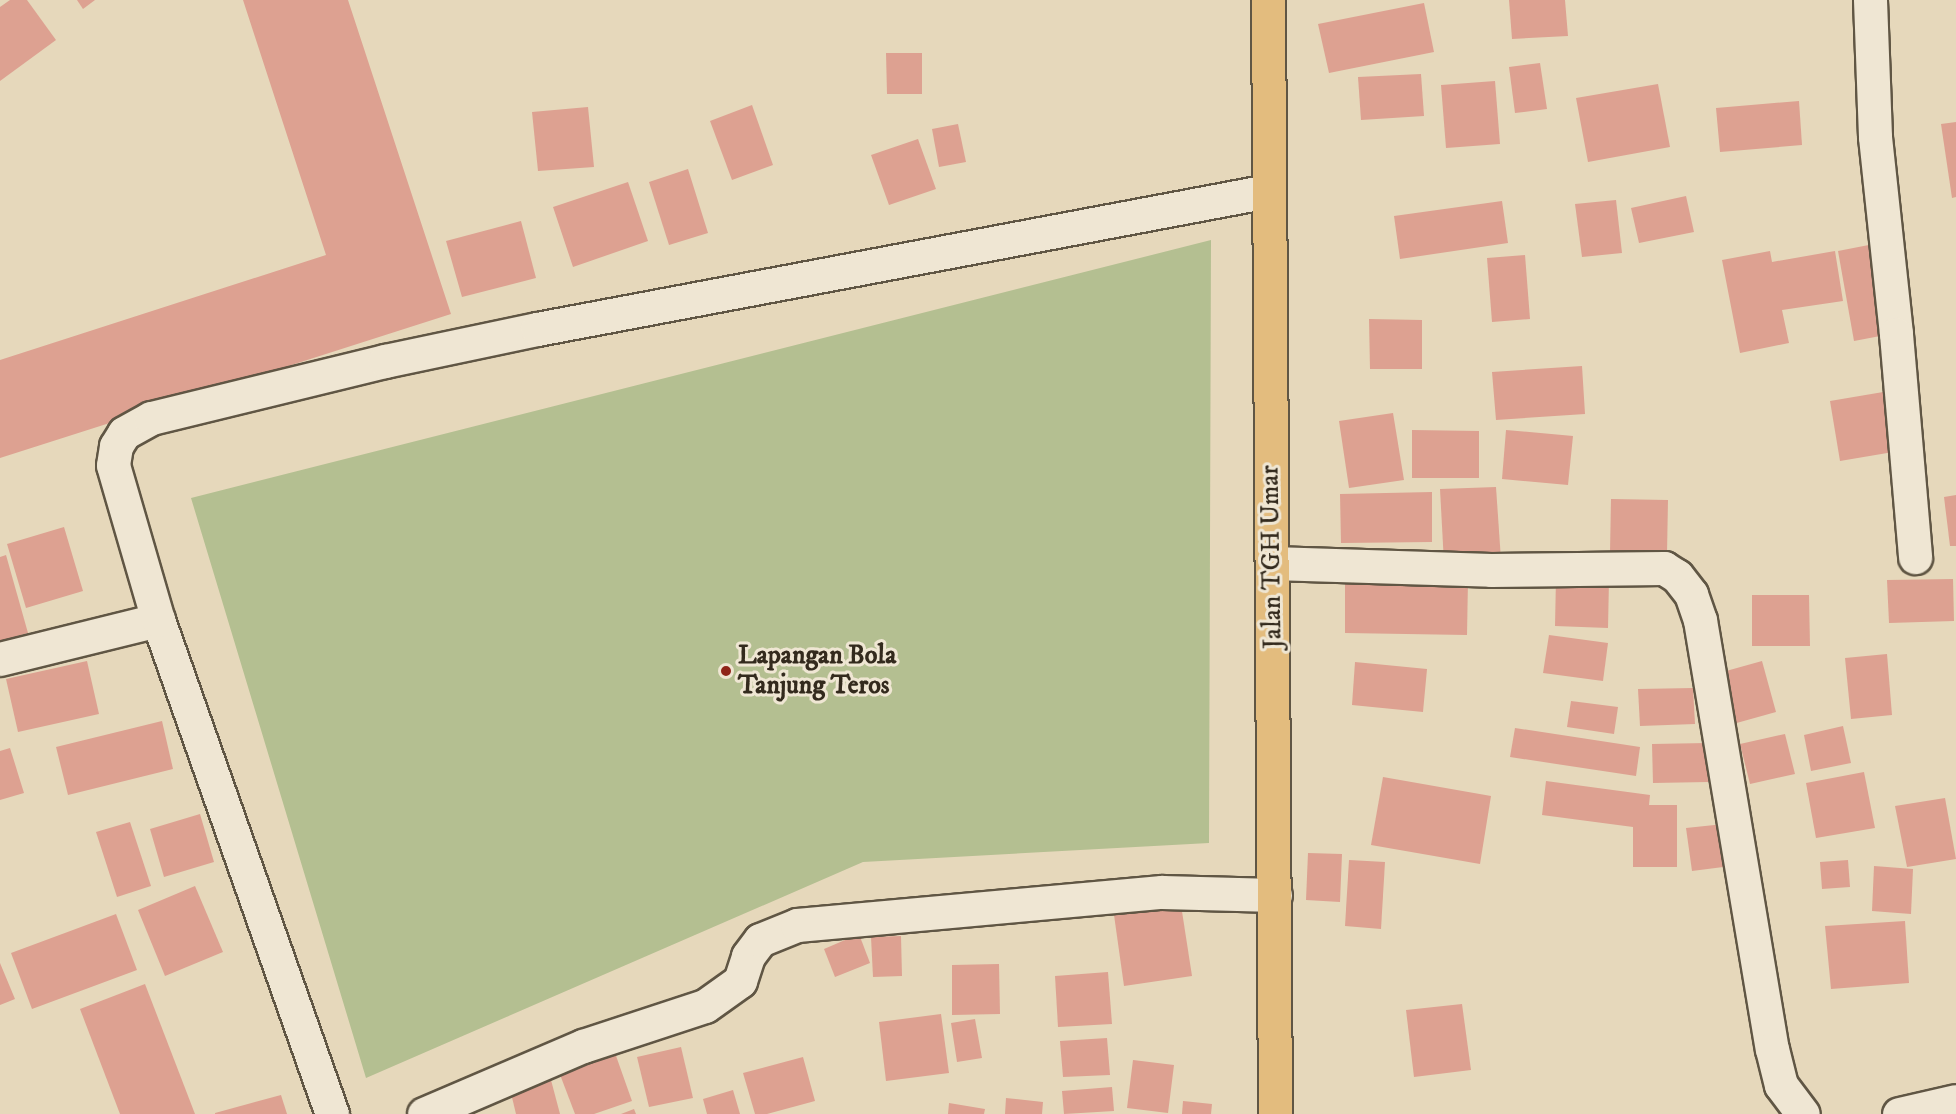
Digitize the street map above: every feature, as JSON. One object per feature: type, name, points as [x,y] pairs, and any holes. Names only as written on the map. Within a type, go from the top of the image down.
[{"type":"main road","name":"Jalan TGH Umar","points":[[1268,0],[1275,1114]]},
{"type":"street","points":[[1870,0],[1875,137],[1896,334],[1915,557]]},
{"type":"street","points":[[332,1114],[158,620],[113,465],[116,446],[124,434],[151,418],[385,361],[537,329],[1268,191]]},
{"type":"street","points":[[1272,563],[1491,570],[1664,568],[1677,576],[1691,594],[1700,620],[1772,1049],[1781,1085],[1803,1114]]},
{"type":"street","points":[[0,659],[158,620]]},
{"type":"street","points":[[424,1114],[583,1047],[705,1006],[740,981],[748,956],[760,940],[797,925],[1162,892],[1275,895]]},
{"type":"street","points":[[1899,1114],[1956,1101]]},
{"type":"green space","name":"Lapangan Bola Tanjung Teros","points":[[1211,240],[1209,843],[863,862],[366,1078],[191,498]]},
{"type":"building","points":[[10,0],[27,0],[56,40],[0,81],[0,7]]},
{"type":"building","points":[[77,0],[95,0],[83,9]]},
{"type":"building","points":[[243,0],[348,0],[451,314],[0,458],[0,360],[326,255]]},
{"type":"building","points":[[1509,0],[1565,0],[1568,36],[1512,39]]},
{"type":"building","points":[[1424,3],[1434,52],[1329,73],[1318,24]]},
{"type":"building","points":[[886,53],[922,53],[922,94],[887,94]]},
{"type":"building","points":[[1540,63],[1547,109],[1515,113],[1509,67]]},
{"type":"building","points":[[1421,74],[1424,116],[1361,120],[1358,77]]},
{"type":"building","points":[[1495,81],[1500,144],[1446,148],[1441,85]]},
{"type":"building","points":[[1658,84],[1670,147],[1588,162],[1576,98]]},
{"type":"building","points":[[1799,101],[1802,145],[1720,152],[1716,108]]},
{"type":"building","points":[[752,105],[773,165],[732,180],[710,121]]},
{"type":"building","points":[[588,107],[594,167],[538,171],[532,112]]},
{"type":"building","points":[[1956,122],[1956,197],[1952,198],[1941,124]]},
{"type":"building","points":[[958,124],[966,162],[939,167],[932,129]]},
{"type":"building","points":[[918,139],[936,189],[889,205],[871,155]]},
{"type":"building","points":[[688,169],[708,233],[669,245],[649,182]]},
{"type":"building","points":[[628,182],[648,241],[573,267],[553,207]]},
{"type":"building","points":[[1686,196],[1694,232],[1639,243],[1631,208]]},
{"type":"building","points":[[1616,200],[1622,253],[1582,257],[1575,204]]},
{"type":"building","points":[[1502,201],[1508,243],[1400,259],[1394,216]]},
{"type":"building","points":[[521,221],[536,278],[462,297],[446,241]]},
{"type":"building","points":[[1879,243],[1896,333],[1854,341],[1838,251]]},
{"type":"building","points":[[1770,251],[1772,262],[1835,251],[1843,301],[1782,310],[1789,343],[1740,353],[1722,260]]},
{"type":"building","points":[[1525,255],[1530,319],[1492,322],[1487,258]]},
{"type":"building","points":[[1369,319],[1422,320],[1422,369],[1370,369]]},
{"type":"building","points":[[1582,366],[1585,414],[1496,420],[1492,372]]},
{"type":"building","points":[[1895,390],[1905,450],[1840,461],[1830,401]]},
{"type":"building","points":[[1393,413],[1404,480],[1349,488],[1339,421]]},
{"type":"building","points":[[1412,430],[1479,431],[1479,478],[1412,478]]},
{"type":"building","points":[[1506,430],[1573,436],[1568,485],[1502,479]]},
{"type":"building","points":[[1496,487],[1501,560],[1444,563],[1440,489]]},
{"type":"building","points":[[1432,492],[1432,542],[1341,543],[1340,494]]},
{"type":"building","points":[[1956,495],[1956,546],[1950,546],[1944,497]]},
{"type":"building","points":[[1611,499],[1668,500],[1667,554],[1610,552]]},
{"type":"building","points":[[64,527],[83,591],[26,608],[7,544]]},
{"type":"building","points":[[6,555],[28,633],[0,641],[0,557]]},
{"type":"building","points":[[1556,578],[1609,580],[1608,628],[1555,626]]},
{"type":"building","points":[[1345,579],[1468,580],[1467,635],[1345,633]]},
{"type":"building","points":[[1953,579],[1954,621],[1889,623],[1887,580]]},
{"type":"building","points":[[1752,595],[1809,595],[1810,646],[1752,646]]},
{"type":"building","points":[[1549,635],[1608,643],[1603,681],[1543,673]]},
{"type":"building","points":[[1887,654],[1892,715],[1851,719],[1845,658]]},
{"type":"building","points":[[87,661],[99,714],[18,732],[6,679]]},
{"type":"building","points":[[1762,661],[1776,712],[1733,724],[1719,673]]},
{"type":"building","points":[[1355,662],[1427,669],[1423,712],[1352,705]]},
{"type":"building","points":[[1693,688],[1695,724],[1640,726],[1638,689]]},
{"type":"building","points":[[1571,701],[1618,707],[1614,734],[1567,727]]},
{"type":"building","points":[[162,721],[173,769],[68,795],[56,747]]},
{"type":"building","points":[[1843,726],[1851,763],[1811,771],[1804,735]]},
{"type":"building","points":[[1515,728],[1640,747],[1636,776],[1510,757]]},
{"type":"building","points":[[1785,734],[1795,774],[1750,784],[1740,744]]},
{"type":"building","points":[[1707,743],[1708,782],[1653,783],[1652,744]]},
{"type":"building","points":[[10,748],[24,793],[0,800],[0,751]]},
{"type":"building","points":[[1864,772],[1875,828],[1816,838],[1806,783]]},
{"type":"building","points":[[1383,777],[1491,796],[1480,864],[1371,845]]},
{"type":"building","points":[[1546,781],[1650,795],[1649,805],[1677,805],[1677,867],[1633,867],[1633,827],[1542,815]]},
{"type":"building","points":[[1945,798],[1956,859],[1907,867],[1895,806]]},
{"type":"building","points":[[200,814],[214,862],[164,877],[150,829]]},
{"type":"building","points":[[130,822],[151,886],[117,897],[96,832]]},
{"type":"building","points":[[1724,824],[1731,866],[1692,871],[1686,828]]},
{"type":"building","points":[[1308,853],[1342,854],[1340,902],[1306,900]]},
{"type":"building","points":[[1349,860],[1385,862],[1381,929],[1345,926]]},
{"type":"building","points":[[1848,860],[1850,887],[1822,889],[1820,862]]},
{"type":"building","points":[[1874,866],[1913,869],[1911,914],[1872,911]]},
{"type":"building","points":[[195,886],[223,952],[165,976],[138,910]]},
{"type":"building","points":[[1181,905],[1192,976],[1124,986],[1114,915]]},
{"type":"building","points":[[116,914],[137,970],[32,1009],[11,953]]},
{"type":"building","points":[[1905,921],[1909,983],[1831,989],[1825,926]]},
{"type":"building","points":[[859,934],[870,963],[835,977],[824,949]]},
{"type":"building","points":[[901,936],[902,976],[873,977],[871,937]]},
{"type":"building","points":[[0,963],[15,999],[0,1005]]},
{"type":"building","points":[[999,964],[1000,1014],[952,1015],[952,965]]},
{"type":"building","points":[[1108,972],[1112,1024],[1058,1027],[1055,976]]},
{"type":"building","points":[[145,984],[195,1114],[120,1114],[80,1009]]},
{"type":"building","points":[[1462,1004],[1471,1070],[1414,1077],[1406,1010]]},
{"type":"building","points":[[941,1014],[949,1073],[886,1081],[879,1022]]},
{"type":"building","points":[[975,1019],[982,1058],[957,1062],[951,1023]]},
{"type":"building","points":[[1107,1038],[1110,1075],[1063,1077],[1060,1041]]},
{"type":"building","points":[[681,1047],[693,1098],[649,1107],[637,1057]]},
{"type":"building","points":[[615,1053],[632,1101],[594,1114],[575,1114],[559,1072]]},
{"type":"building","points":[[803,1057],[815,1101],[767,1114],[755,1114],[743,1073]]},
{"type":"building","points":[[1133,1060],[1174,1065],[1168,1113],[1127,1108]]},
{"type":"building","points":[[551,1080],[560,1114],[516,1114],[510,1089]]},
{"type":"building","points":[[1112,1087],[1114,1111],[1064,1114],[1062,1091]]},
{"type":"building","points":[[733,1090],[740,1114],[707,1114],[703,1099]]},
{"type":"building","points":[[281,1095],[287,1114],[215,1114],[215,1113]]},
{"type":"building","points":[[1006,1098],[1043,1102],[1042,1114],[1005,1114]]},
{"type":"building","points":[[1183,1101],[1212,1104],[1211,1114],[1182,1114]]},
{"type":"building","points":[[949,1103],[985,1109],[984,1114],[948,1114]]},
{"type":"building","points":[[634,1109],[636,1114],[621,1114]]},
{"type":"place","name":"Lapangan Bola Tanjung Teros","points":[[726,671]]}]
